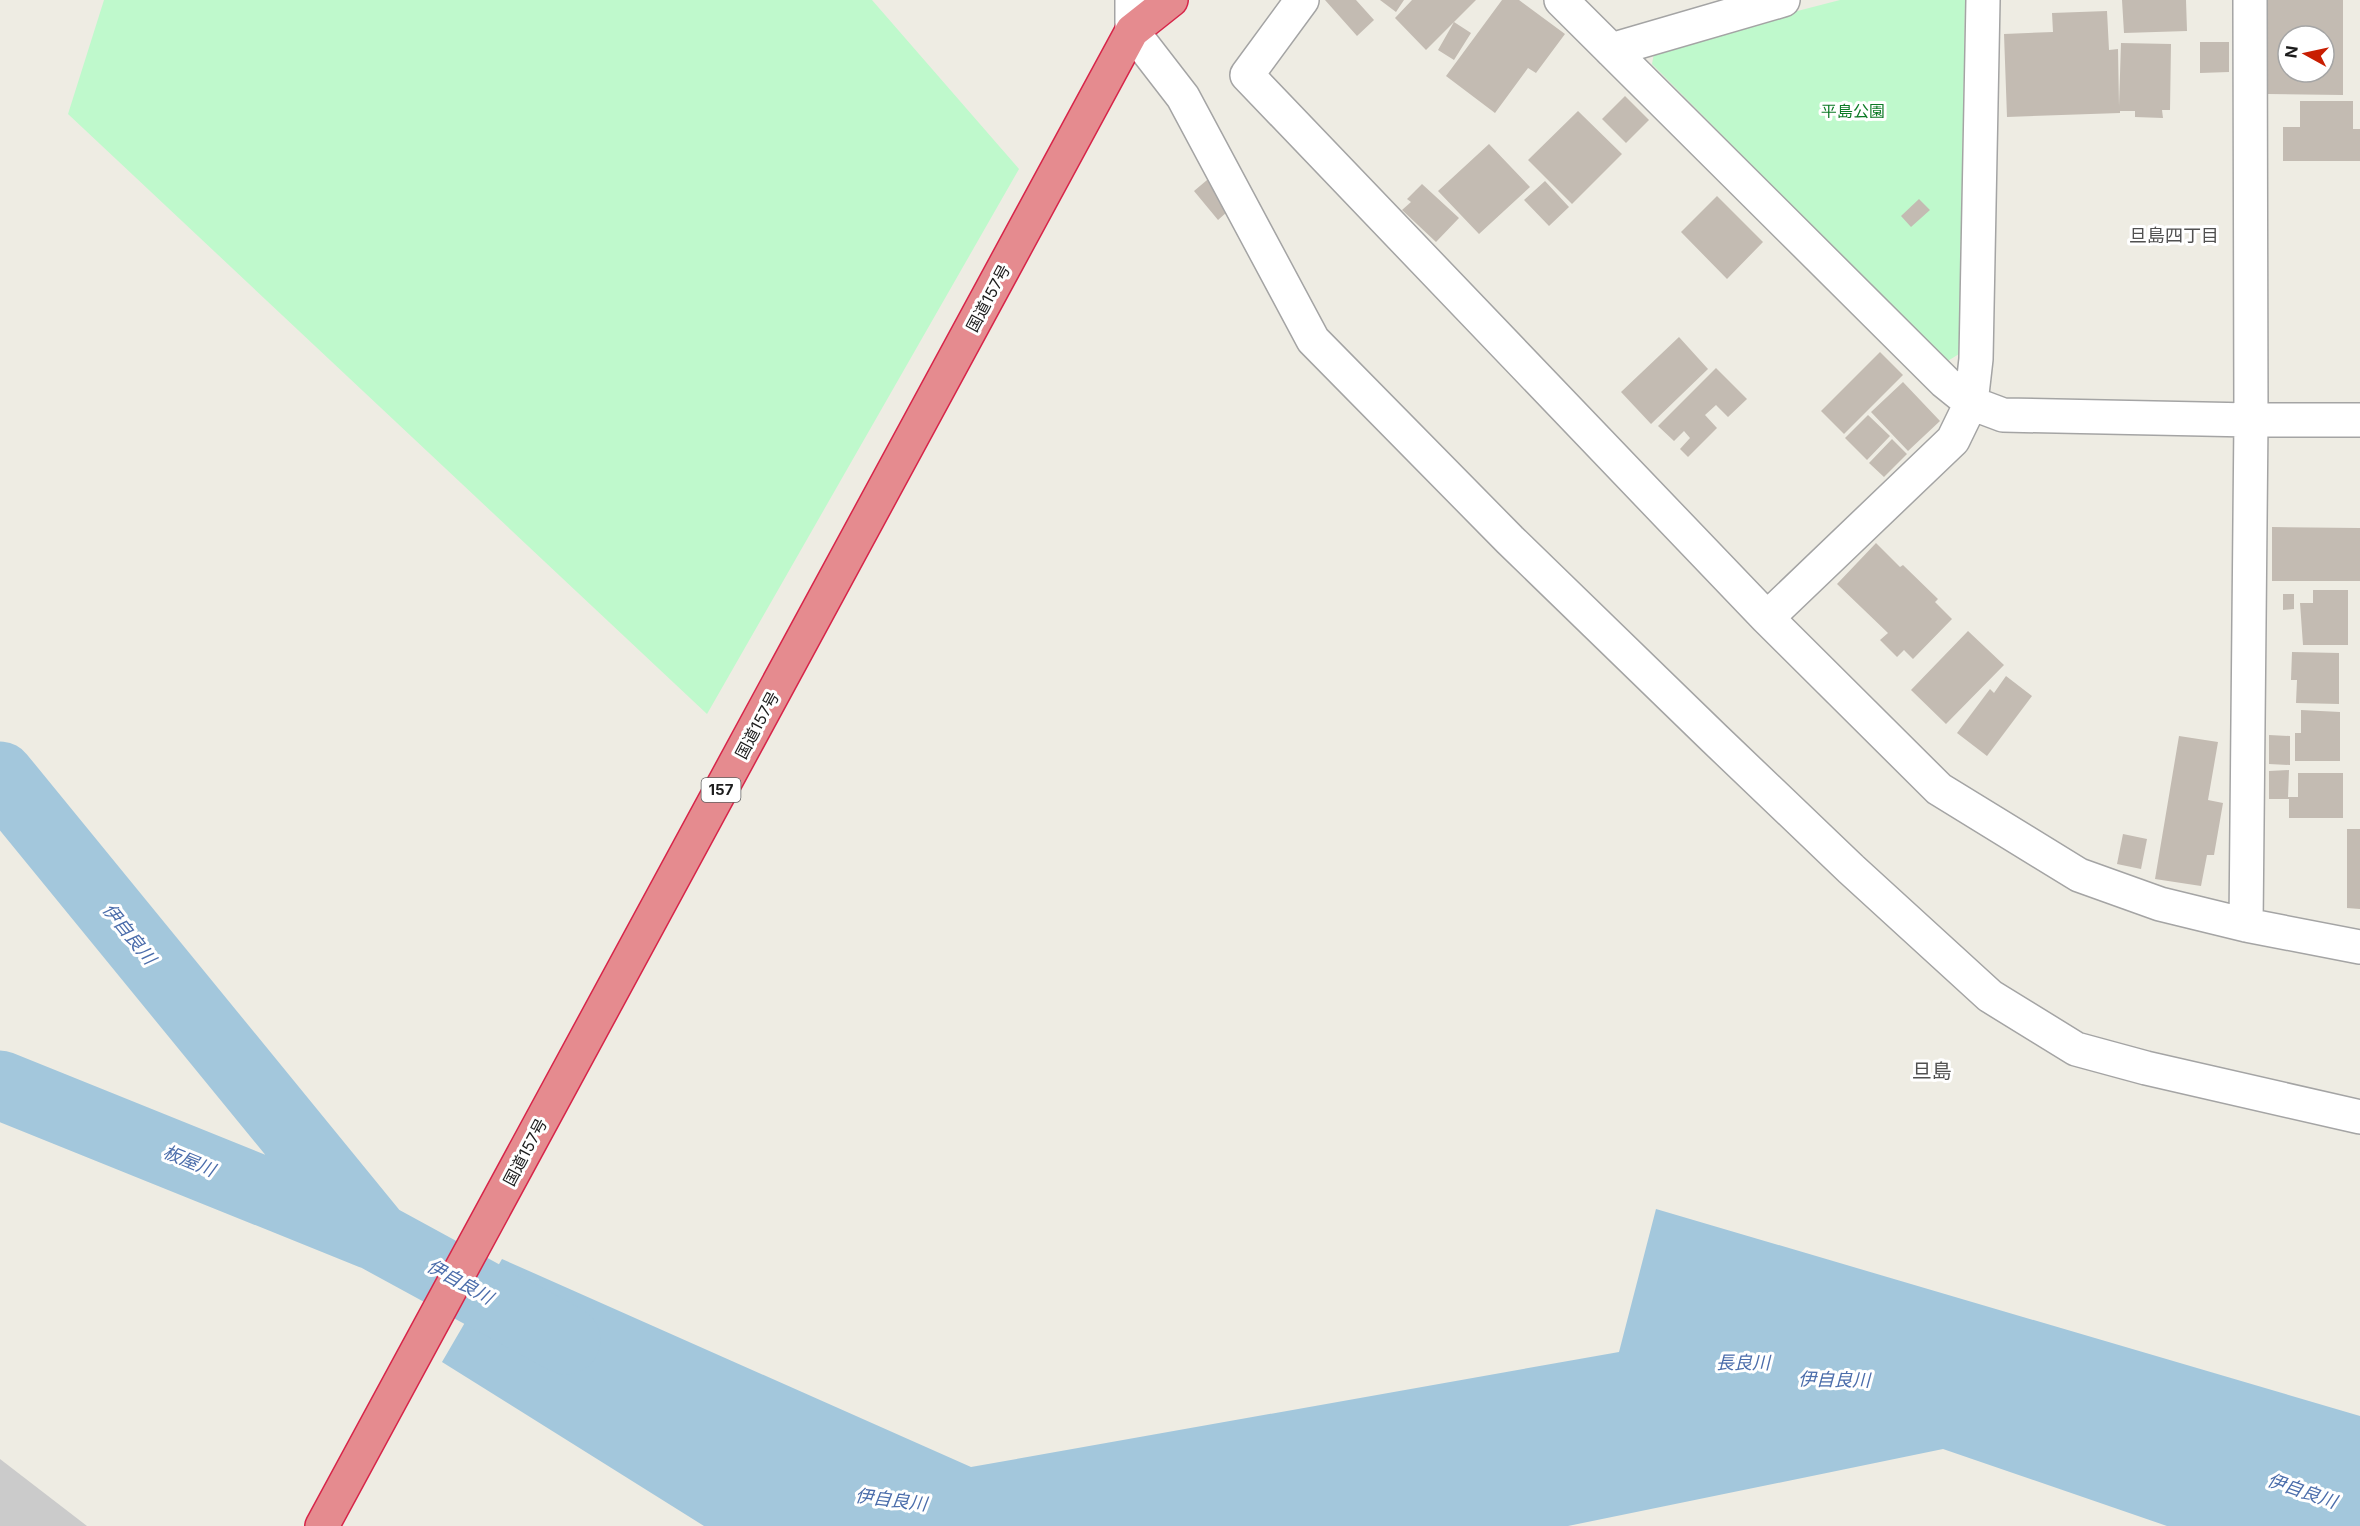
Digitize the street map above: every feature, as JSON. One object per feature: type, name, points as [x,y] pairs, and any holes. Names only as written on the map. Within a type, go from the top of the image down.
[{"type":"highway","name":"国道157号","points":[[322,1526],[1128,29],[1171,0]]},
{"type":"street","points":[[1302,0],[1246,75],[1767,618],[1939,789],[2079,875],[2160,904],[2246,925],[2360,947]]},
{"type":"street","points":[[1562,0],[1945,382],[1971,403],[2003,415],[2360,420]]},
{"type":"street","points":[[1611,50],[1783,0]]},
{"type":"street","points":[[1767,618],[1953,440],[1971,403],[1976,359],[1983,0]]},
{"type":"street","points":[[2246,925],[2251,420],[2250,0]]},
{"type":"street","points":[[1128,29],[1183,97],[1313,340],[1510,540],[1851,869],[1990,996],[2076,1048],[2146,1068],[2360,1117]]},
{"type":"shaded area","points":[[0,1459],[87,1526],[0,1526]]},
{"type":"green space","points":[[104,0],[872,0],[1019,169],[707,714],[68,114]]},
{"type":"green space","name":"平島公園","points":[[1840,0],[1965,0],[1959,354],[1946,362],[1652,64],[1655,48]]},
{"type":"water","name":"長良川","points":[[1656,1209],[2360,1416],[2360,1526],[2167,1526],[1943,1449],[1568,1526],[704,1526],[442,1362],[502,1259],[971,1467],[1619,1352]]},
{"type":"building","points":[[1325,0],[1356,0],[1374,20],[1357,36]]},
{"type":"building","points":[[1380,0],[1404,0],[1396,12]]},
{"type":"building","points":[[1412,0],[1476,0],[1426,50],[1395,18]]},
{"type":"building","points":[[1502,0],[1519,0],[1565,34],[1536,73],[1528,68],[1495,113],[1446,76]]},
{"type":"building","points":[[2122,0],[2186,0],[2187,31],[2124,33]]},
{"type":"building","points":[[2268,0],[2343,0],[2343,95],[2268,94]]},
{"type":"building","points":[[2107,11],[2109,50],[2118,49],[2119,106],[2121,43],[2171,44],[2170,110],[2162,110],[2163,118],[2135,117],[2135,111],[2007,117],[2004,34],[2053,32],[2052,13]]},
{"type":"building","points":[[1454,22],[1471,33],[1454,60],[1438,50]]},
{"type":"building","points":[[2200,42],[2229,42],[2229,72],[2200,73]]},
{"type":"building","points":[[1625,96],[1649,120],[1626,143],[1602,119]]},
{"type":"building","points":[[2300,101],[2353,101],[2353,129],[2360,129],[2360,161],[2283,161],[2283,127],[2300,127]]},
{"type":"building","points":[[1578,111],[1622,154],[1572,204],[1528,160]]},
{"type":"building","points":[[1489,144],[1530,187],[1479,234],[1438,191]]},
{"type":"building","points":[[1213,175],[1237,203],[1218,220],[1194,191]]},
{"type":"building","points":[[1545,181],[1569,207],[1549,226],[1524,200]]},
{"type":"building","points":[[1422,184],[1459,218],[1436,242],[1402,210],[1411,202],[1407,199]]},
{"type":"building","points":[[1717,196],[1763,242],[1727,279],[1681,232]]},
{"type":"building","points":[[1919,199],[1930,210],[1911,227],[1901,216]]},
{"type":"building","points":[[1679,337],[1708,369],[1651,424],[1621,392]]},
{"type":"building","points":[[1880,352],[1903,375],[1844,434],[1821,411]]},
{"type":"building","points":[[1716,368],[1747,399],[1728,417],[1716,405],[1705,415],[1717,428],[1688,457],[1680,449],[1690,438],[1684,431],[1674,441],[1658,426]]},
{"type":"building","points":[[1903,382],[1940,421],[1908,451],[1871,412]]},
{"type":"building","points":[[1868,415],[1890,436],[1867,460],[1845,438]]},
{"type":"building","points":[[1892,439],[1907,454],[1884,477],[1869,463]]},
{"type":"building","points":[[2272,527],[2360,528],[2360,581],[2272,581]]},
{"type":"building","points":[[1876,543],[1938,599],[1935,602],[1952,619],[1913,659],[1904,650],[1897,657],[1880,640],[1888,633],[1837,584]]},
{"type":"building","points":[[2313,590],[2348,590],[2348,645],[2303,645],[2300,603],[2313,603]]},
{"type":"building","points":[[2283,594],[2294,594],[2294,609],[2283,610]]},
{"type":"building","points":[[1968,631],[2004,665],[1946,724],[1911,690]]},
{"type":"building","points":[[2292,652],[2339,653],[2339,704],[2296,703],[2297,680],[2291,680]]},
{"type":"building","points":[[2006,676],[2032,696],[1987,756],[1957,733],[1990,689],[1994,693]]},
{"type":"building","points":[[2301,710],[2340,712],[2340,761],[2295,761],[2295,733],[2301,733]]},
{"type":"building","points":[[2269,735],[2290,736],[2290,765],[2269,764]]},
{"type":"building","points":[[2179,736],[2218,742],[2208,800],[2223,803],[2214,855],[2207,855],[2201,886],[2155,879]]},
{"type":"building","points":[[2289,770],[2288,797],[2298,797],[2298,773],[2343,773],[2343,818],[2289,818],[2289,799],[2269,799],[2269,771]]},
{"type":"building","points":[[2347,829],[2360,829],[2360,909],[2347,908]]},
{"type":"building","points":[[2123,834],[2147,839],[2141,869],[2117,864]]},
{"type":"waterway","name":"伊自良川","points":[[0,776],[377,1237],[566,1340]]},
{"type":"waterway","name":"板屋川","points":[[0,1085],[372,1235]]},
{"type":"district","name":"旦島四丁目","points":[[2174,236]]},
{"type":"district","name":"旦島","points":[[1932,1071]]}]
